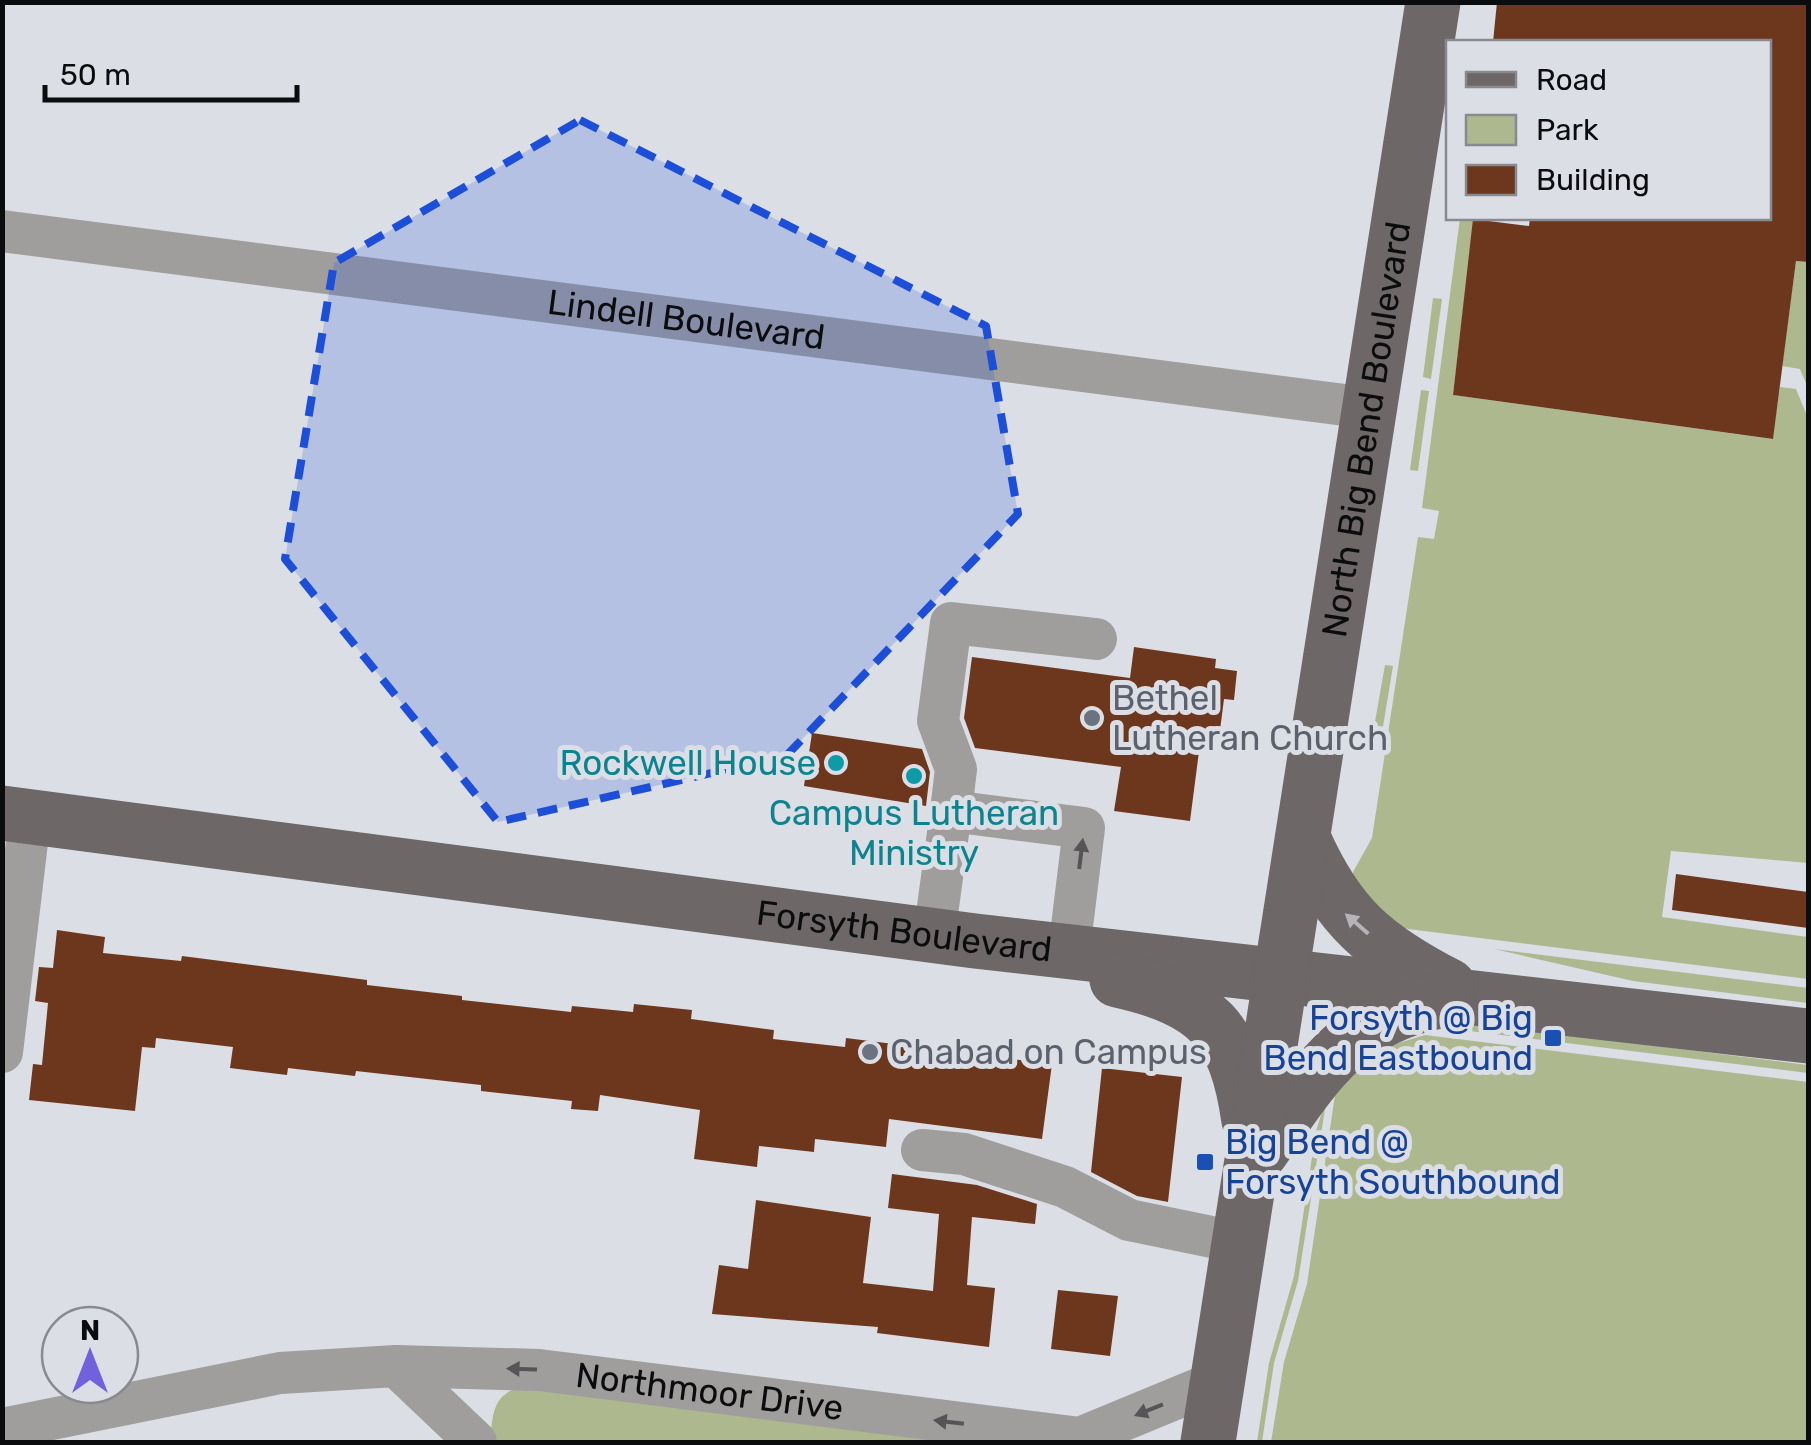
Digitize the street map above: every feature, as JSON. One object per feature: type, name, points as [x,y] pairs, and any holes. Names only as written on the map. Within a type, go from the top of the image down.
[{"type":"main road","name":"North Big Bend Boulevard","points":[[1208,1442],[1433,2]]},
{"type":"main road","name":"Forsyth Boulevard","points":[[16,815],[954,938],[1808,1036]]},
{"type":"main road","points":[[1304,840],[1344,913],[1398,957],[1468,996]]},
{"type":"main road","points":[[954,938],[1187,1001],[1216,1025],[1240,1065],[1254,1161]]},
{"type":"main road","points":[[1254,1161],[1315,1076],[1360,1031],[1389,1013],[1468,996]]},
{"type":"street","name":"Lindell Boulevard","points":[[2,231],[1368,408]]},
{"type":"street","points":[[954,938],[951,810],[956,770],[938,721],[951,623],[1096,639]]},
{"type":"street","points":[[951,810],[1084,828],[1070,950]]},
{"type":"street","points":[[2,1052],[16,815]]},
{"type":"street","points":[[922,1150],[964,1154],[1016,1170],[1064,1188],[1128,1220],[1242,1243]]},
{"type":"street","points":[[396,1366],[476,1442]]},
{"type":"street","name":"Northmoor Drive","points":[[2,1429],[280,1373],[396,1366],[539,1370],[1083,1440],[1218,1382]]},
{"type":"highlighted area","points":[[580,120],[986,326],[1018,514],[786,756],[498,822],[285,559],[334,263]]},
{"type":"green space","points":[[1460,220],[1474,220],[1453,395],[1772,439],[1780,387],[1796,389],[1808,418],[1808,863],[1671,851],[1662,917],[1808,937],[1808,979],[1408,929],[1398,926],[1353,882],[1353,872],[1372,838],[1418,537],[1434,539],[1439,511],[1422,508]]},
{"type":"green space","points":[[1796,261],[1808,262],[1808,388],[1800,369],[1782,366]]},
{"type":"green space","points":[[1433,298],[1442,299],[1431,379],[1423,377]]},
{"type":"green space","points":[[1421,390],[1429,391],[1418,471],[1410,470]]},
{"type":"green space","points":[[1385,665],[1393,666],[1380,745],[1371,744]]},
{"type":"green space","points":[[1494,949],[1808,988],[1808,1003],[1633,981]]},
{"type":"green space","points":[[1455,1021],[1808,1065],[1808,1073],[1437,1027]]},
{"type":"green space","points":[[1425,1035],[1808,1082],[1808,1442],[1271,1442],[1284,1362],[1307,1284],[1335,1095],[1372,1051]]},
{"type":"green space","points":[[1327,1096],[1298,1281],[1274,1363],[1262,1442],[1257,1442],[1269,1363],[1294,1276],[1316,1131]]},
{"type":"green space","points":[[537,1380],[980,1442],[499,1442],[491,1434],[497,1403],[508,1392]]},
{"type":"building","points":[[1497,2],[1808,2],[1808,262],[1796,261],[1773,439],[1453,395],[1473,220],[1529,226],[1530,220],[1771,220],[1771,40],[1493,40]]},
{"type":"building","name":"Bethel Lutheran Church","points":[[1134,647],[1216,659],[1215,668],[1237,671],[1234,700],[1224,699],[1219,738],[1201,736],[1190,821],[1114,811],[1121,767],[975,748],[964,718],[972,657],[1130,678]]},
{"type":"building","points":[[812,733],[922,749],[930,772],[926,806],[804,786]]},
{"type":"building","points":[[1676,874],[1808,892],[1808,928],[1672,910]]},
{"type":"building","points":[[57,930],[105,937],[103,953],[181,961],[182,956],[367,980],[367,985],[462,996],[462,1000],[571,1012],[572,1006],[633,1012],[634,1004],[692,1010],[691,1019],[774,1030],[773,1039],[845,1047],[846,1038],[1052,1064],[1042,1139],[889,1119],[886,1147],[815,1139],[814,1152],[759,1146],[757,1167],[694,1159],[700,1110],[600,1095],[598,1111],[571,1109],[572,1101],[481,1091],[481,1085],[356,1071],[355,1076],[288,1068],[287,1075],[230,1068],[233,1047],[156,1038],[155,1048],[142,1047],[135,1111],[29,1100],[33,1064],[42,1065],[48,1003],[35,1001],[39,967],[53,968]]},
{"type":"building","points":[[1102,1068],[1182,1077],[1168,1202],[1137,1196],[1091,1172]]},
{"type":"building","points":[[892,1174],[977,1185],[1037,1204],[1035,1224],[972,1217],[967,1285],[995,1288],[989,1347],[877,1333],[878,1327],[712,1314],[719,1265],[748,1269],[756,1200],[871,1217],[863,1283],[933,1291],[939,1214],[888,1208]]},
{"type":"building","points":[[1058,1290],[1118,1296],[1110,1356],[1051,1349]]},
{"type":"place","name":"Bethel Lutheran Church","points":[[1092,718]]},
{"type":"place","name":"Rockwell House","points":[[836,763]]},
{"type":"place","name":"Campus Lutheran Ministry","points":[[914,776]]},
{"type":"place","name":"Forsyth @ Big Bend Eastbound","points":[[1553,1038]]},
{"type":"place","name":"Chabad on Campus","points":[[870,1052]]},
{"type":"place","name":"Big Bend @ Forsyth Southbound","points":[[1205,1162]]}]
